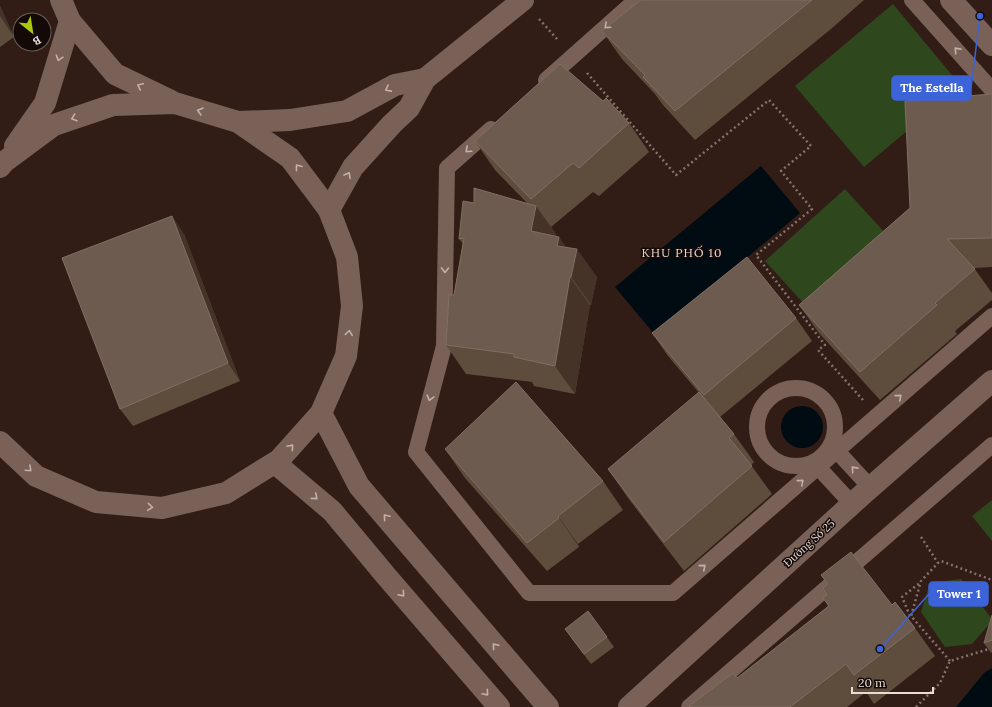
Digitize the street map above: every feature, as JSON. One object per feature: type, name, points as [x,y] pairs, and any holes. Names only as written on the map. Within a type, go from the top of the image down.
[{"type":"street","points":[[0,442],[36,476],[96,502],[162,508],[226,493],[280,460],[321,413],[346,356],[352,306],[347,257],[330,210],[290,158],[238,122],[175,103],[115,74],[70,21],[61,0]]},
{"type":"street","points":[[330,210],[353,167],[392,124],[409,108],[425,79],[523,0]]},
{"type":"street","points":[[951,0],[992,45]]},
{"type":"street","points":[[2,165],[45,103],[70,21]]},
{"type":"street","points":[[238,122],[290,120],[347,110],[395,85],[425,79]]},
{"type":"street","points":[[2,165],[54,125],[61,122],[113,105],[175,103]]},
{"type":"street","name":"Đường Số 25","points":[[629,707],[852,504],[992,381]]},
{"type":"street","points":[[321,413],[359,486],[548,707]]},
{"type":"street","points":[[275,463],[332,511],[499,707]]},
{"type":"lane","points":[[532,92],[636,0]]},
{"type":"lane","points":[[912,0],[992,90]]},
{"type":"lane","points":[[504,117],[447,168],[444,346],[416,452],[528,594],[673,593],[826,458],[877,416],[992,316]]},
{"type":"lane","points":[[852,504],[826,458],[834,432],[834,419],[830,407],[821,396],[810,390],[797,387],[783,389],[772,396],[762,406],[757,418],[756,431],[760,444],[768,454],[779,462],[792,466],[805,465],[826,458],[870,488]]},
{"type":"lane","points":[[689,707],[992,445]]},
{"type":"path","points":[[523,0],[676,175],[769,100],[811,146],[781,171],[812,209],[756,255],[825,345],[818,350],[877,416]]},
{"type":"path","points":[[920,537],[938,563]]},
{"type":"path","points":[[950,661],[911,616],[902,597],[941,561],[992,580]]},
{"type":"path","points":[[911,616],[921,581]]},
{"type":"path","points":[[916,707],[940,683],[950,661],[992,648]]},
{"type":"green space","points":[[893,4],[961,86],[864,167],[795,86]]},
{"type":"green space","points":[[845,189],[885,233],[806,306],[765,261]]},
{"type":"green space","points":[[992,500],[992,541],[972,516]]},
{"type":"green space","points":[[961,579],[992,621],[972,644],[945,647],[921,612],[930,583]]},
{"type":"shaded area","points":[[761,166],[800,213],[655,335],[615,287]]},
{"type":"shaded area","points":[[798,406],[806,406],[814,409],[820,415],[823,427],[820,439],[814,445],[806,448],[798,448],[790,445],[784,439],[781,431],[781,423],[784,415],[790,409]]},
{"type":"shaded area","points":[[992,668],[992,707],[956,707],[984,673]]},
{"type":"building","points":[[641,0],[812,0],[675,111],[643,77],[645,75],[602,31]]},
{"type":"building","points":[[560,64],[603,101],[606,98],[629,123],[579,168],[573,163],[531,199],[475,141]]},
{"type":"building","points":[[992,94],[992,238],[947,239],[975,269],[935,303],[937,305],[860,372],[799,305],[910,208],[905,101]]},
{"type":"building","points":[[474,188],[536,206],[531,231],[559,237],[557,246],[577,249],[570,277],[555,366],[514,357],[514,354],[446,345],[449,295],[454,295],[464,238],[459,239],[463,201],[474,203]]},
{"type":"building","points":[[172,216],[228,363],[120,409],[62,258]]},
{"type":"building","points":[[747,257],[796,318],[704,395],[652,333]]},
{"type":"building","points":[[516,382],[603,481],[558,516],[559,518],[527,543],[445,449]]},
{"type":"building","points":[[699,392],[734,434],[729,438],[752,466],[664,542],[608,469]]},
{"type":"building","points":[[851,552],[892,605],[895,602],[915,628],[854,675],[846,664],[790,707],[689,706],[733,673],[737,678],[829,606],[823,598],[827,595],[823,588],[828,584],[821,575]]},
{"type":"building","points":[[588,611],[607,637],[584,654],[565,629]]},
{"type":"building","points":[[992,615],[992,640],[984,643]]},
{"type":"place","name":"The Estella","points":[[980,16]]},
{"type":"place","name":"Tower 1","points":[[880,649]]},
{"type":"district","name":"KHU PHỐ 10","points":[[682,252]]}]
